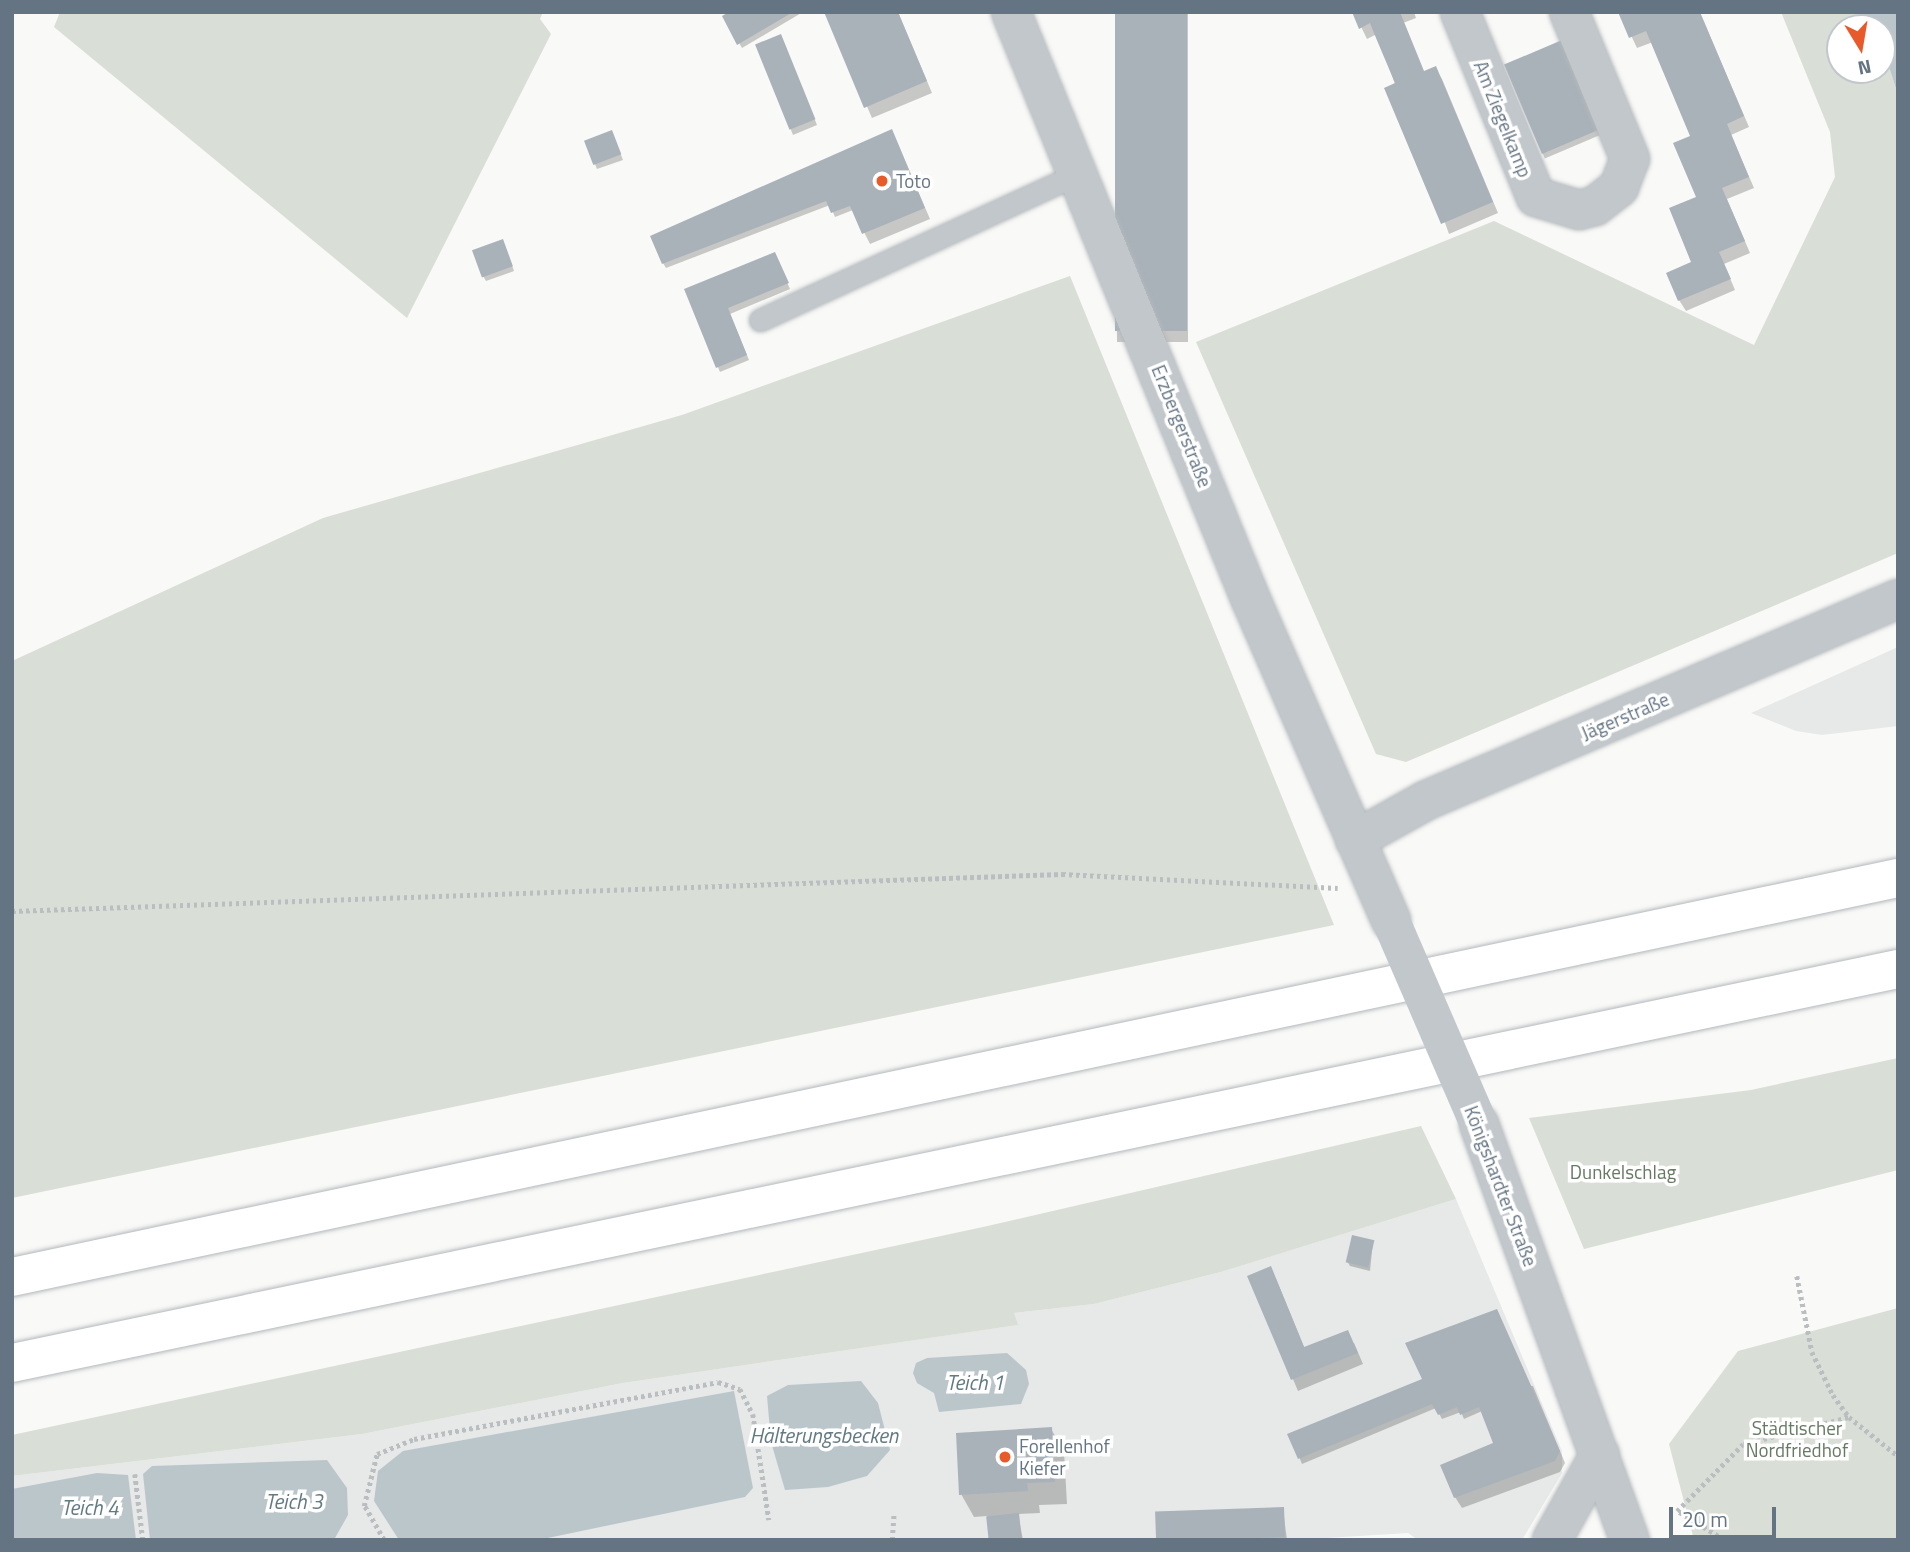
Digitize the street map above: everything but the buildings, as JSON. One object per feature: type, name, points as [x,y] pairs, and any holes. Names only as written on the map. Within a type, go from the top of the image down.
[{"type":"highway","points":[[12,1277],[1898,878]]},
{"type":"highway","points":[[12,1363],[1898,969]]},
{"type":"street","name":"Erzbergerstraße","points":[[1011,12],[1079,173],[1251,600],[1355,840]]},
{"type":"street","name":"Am Ziegelkamp","points":[[1460,12],[1536,197],[1579,209],[1595,206],[1619,187],[1630,159],[1569,12]]},
{"type":"street","name":"Jägerstraße","points":[[1355,840],[1427,800],[1898,599]]},
{"type":"street","name":"Königshardter Straße","points":[[1355,840],[1479,1124],[1630,1540]]},
{"type":"street","points":[[1552,1540],[1600,1454]]},
{"type":"lane","points":[[760,320],[1079,173]]},
{"type":"path","points":[[12,911],[1062,874],[1384,905]]},
{"type":"path","points":[[1797,1276],[1812,1352],[1849,1417],[1898,1456]]},
{"type":"path","points":[[384,1540],[364,1506],[377,1454],[414,1439],[718,1382],[740,1389],[753,1414],[769,1520]]},
{"type":"path","points":[[1724,1540],[1677,1511],[1743,1444],[1849,1417]]},
{"type":"path","points":[[135,1474],[143,1540]]},
{"type":"path","points":[[892,1540],[894,1512]]},
{"type":"shaded area","points":[[1898,647],[1898,726],[1822,735],[1796,731],[1751,713]]},
{"type":"shaded area","points":[[1456,1199],[1562,1451],[1562,1473],[1522,1540],[1418,1540],[1408,1533],[1294,1540],[12,1540],[12,1476],[362,1434],[623,1383],[1017,1325],[1013,1313],[1094,1304],[1221,1272]]},
{"type":"green space","points":[[60,12],[543,12],[540,19],[551,34],[407,318],[54,27]]},
{"type":"green space","points":[[1781,12],[1862,12],[1863,14],[1826,14],[1826,84],[1894,84],[1898,95],[1898,553],[1406,762],[1376,754],[1196,342],[1494,221],[1754,345],[1835,177],[1830,132]]},
{"type":"green space","points":[[1070,276],[1334,925],[12,1198],[12,661],[323,518],[682,415]]},
{"type":"green space","name":"Dunkelschlag","points":[[1898,1058],[1898,1170],[1584,1249],[1529,1118],[1751,1090]]},
{"type":"green space","points":[[1421,1126],[1456,1199],[1221,1272],[1094,1304],[1014,1313],[1018,1325],[623,1383],[362,1434],[12,1476],[12,1435],[983,1227]]},
{"type":"green space","name":"Städtischer Nordfriedhof","points":[[1898,1308],[1898,1540],[1694,1540],[1669,1444],[1738,1351]]},
{"type":"water","points":[[1862,12],[1898,12],[1898,95],[1894,84],[1896,14]]},
{"type":"water","name":"Teich 1","points":[[1007,1353],[1026,1370],[1029,1384],[1021,1404],[939,1412],[934,1393],[917,1383],[913,1373],[916,1363],[927,1358]]},
{"type":"water","name":"Hälterungsbecken","points":[[861,1381],[878,1403],[890,1450],[867,1476],[828,1487],[785,1490],[771,1442],[767,1396],[788,1385]]},
{"type":"water","points":[[734,1391],[753,1488],[745,1497],[538,1540],[399,1540],[374,1501],[378,1471],[403,1451]]},
{"type":"water","name":"Teich 3","points":[[327,1460],[347,1488],[348,1515],[335,1538],[150,1540],[143,1474],[152,1466]]},
{"type":"water","name":"Teich 4","points":[[97,1473],[128,1475],[136,1540],[12,1540],[12,1489]]},
{"type":"place","name":"Toto","points":[[882,181]]},
{"type":"place","name":"Forellenhof Kiefer","points":[[1005,1457]]}]
